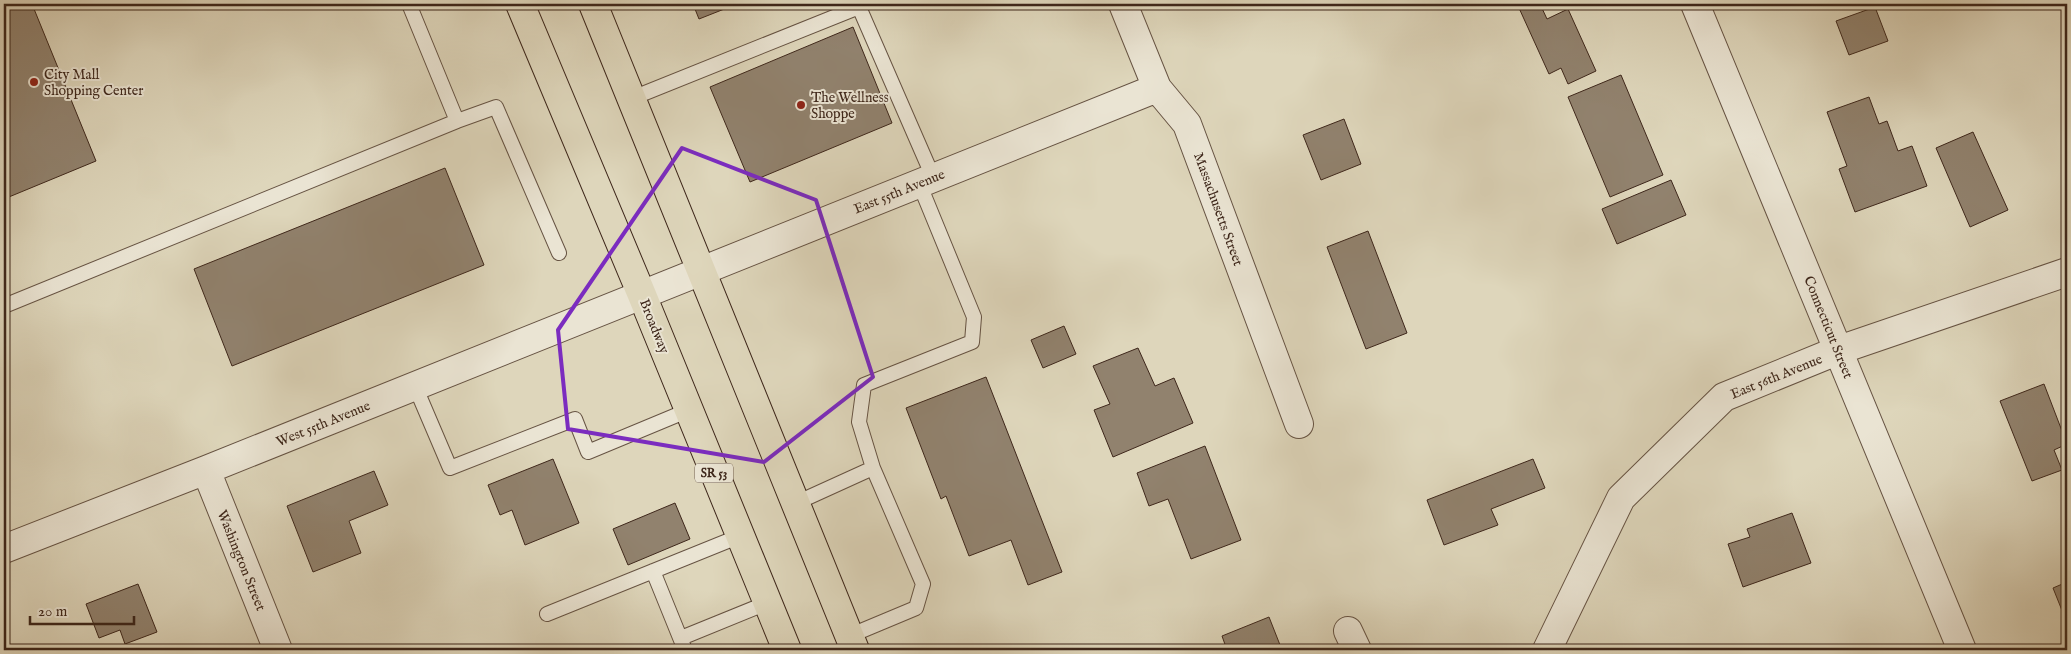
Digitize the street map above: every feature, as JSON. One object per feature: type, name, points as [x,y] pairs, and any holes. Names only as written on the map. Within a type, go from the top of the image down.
[{"type":"main road","name":"Broadway","points":[[520,4],[642,295],[786,650]]},
{"type":"main road","points":[[593,4],[852,643]]},
{"type":"street","name":"Massachusetts Street","points":[[1123,4],[1157,88],[1187,124],[1298,424]]},
{"type":"street","name":"Connecticut Street","points":[[1695,4],[1962,650]]},
{"type":"street","name":"East 55th Avenue","points":[[642,295],[1157,88]]},
{"type":"street","name":"East 56th Avenue","points":[[1547,650],[1621,498],[1724,397],[1839,350],[2067,272]]},
{"type":"street","name":"West 55th Avenue","points":[[4,549],[642,295]]},
{"type":"street","name":"Washington Street","points":[[206,470],[278,650]]},
{"type":"lane","points":[[409,4],[457,121]]},
{"type":"lane","points":[[630,99],[858,5],[926,180],[974,317],[972,342],[864,385],[859,422],[873,468],[923,584],[916,608],[852,643]]},
{"type":"lane","points":[[4,306],[457,121],[496,107],[559,254]]},
{"type":"lane","points":[[415,386],[450,468],[575,419],[588,452],[689,410]]},
{"type":"lane","points":[[796,503],[873,468]]},
{"type":"lane","points":[[547,614],[740,536]]},
{"type":"lane","points":[[653,571],[683,644],[767,603]]},
{"type":"highlighted area","points":[[682,148],[816,200],[873,377],[764,462],[568,429],[558,330]]},
{"type":"building","name":"City Mall Shopping Center","points":[[4,4],[32,4],[96,161],[4,199]]},
{"type":"building","points":[[693,4],[737,4],[699,19]]},
{"type":"building","points":[[1527,4],[1540,4],[1547,19],[1568,9],[1596,71],[1568,84],[1561,68],[1549,74],[1519,8]]},
{"type":"building","points":[[1875,7],[1888,41],[1849,55],[1836,21]]},
{"type":"building","name":"The Wellness Shoppe","points":[[853,27],[892,123],[750,182],[710,87]]},
{"type":"building","points":[[1621,75],[1663,175],[1610,197],[1568,97]]},
{"type":"building","points":[[1869,97],[1879,124],[1887,121],[1898,151],[1912,146],[1927,186],[1855,212],[1839,169],[1847,166],[1827,112]]},
{"type":"building","points":[[1344,119],[1361,164],[1321,180],[1303,135]]},
{"type":"building","points":[[1973,132],[2008,210],[1970,227],[1936,148]]},
{"type":"building","points":[[445,168],[484,265],[232,366],[194,269]]},
{"type":"building","points":[[1671,180],[1686,215],[1617,244],[1602,209]]},
{"type":"building","points":[[1368,231],[1407,333],[1366,349],[1327,247]]},
{"type":"building","points":[[1064,326],[1076,354],[1043,368],[1031,340]]},
{"type":"building","points":[[1138,348],[1155,386],[1174,378],[1193,423],[1113,457],[1094,410],[1110,404],[1093,366]]},
{"type":"building","points":[[986,377],[1062,572],[1028,585],[1011,540],[969,556],[946,496],[941,499],[906,408]]},
{"type":"building","points":[[2044,384],[2067,444],[2054,450],[2062,470],[2032,481],[2000,401]]},
{"type":"building","points":[[1205,446],[1241,540],[1191,559],[1168,499],[1149,506],[1137,473]]},
{"type":"building","points":[[553,459],[579,523],[525,545],[512,510],[500,515],[488,485]]},
{"type":"building","points":[[1533,459],[1545,488],[1491,509],[1498,525],[1444,545],[1427,500]]},
{"type":"building","points":[[374,471],[388,505],[349,521],[361,553],[313,572],[287,506]]},
{"type":"building","points":[[675,503],[690,539],[628,565],[613,529]]},
{"type":"building","points":[[1792,513],[1811,563],[1743,587],[1728,544],[1750,537],[1747,529]]},
{"type":"building","points":[[2067,582],[2067,611],[2063,613],[2053,588]]},
{"type":"building","points":[[138,584],[157,632],[125,644],[120,630],[99,638],[86,604]]},
{"type":"building","points":[[1269,617],[1282,650],[1227,650],[1222,636]]},
{"type":"place","name":"City Mall Shopping Center","points":[[34,82]]},
{"type":"place","name":"The Wellness Shoppe","points":[[801,105]]}]
